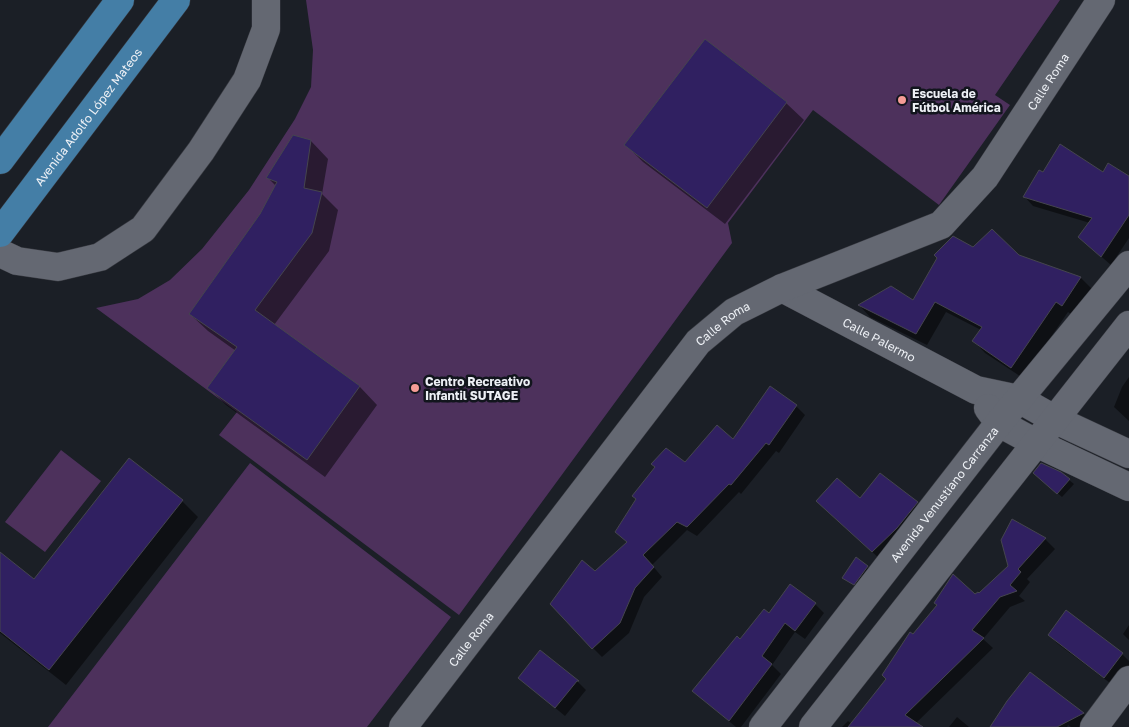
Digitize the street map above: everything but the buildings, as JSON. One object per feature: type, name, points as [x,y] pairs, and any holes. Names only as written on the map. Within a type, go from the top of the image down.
[{"type":"main road","points":[[0,160],[120,0]]},
{"type":"main road","name":"Avenida Adolfo López Mateos","points":[[0,233],[176,0]]},
{"type":"street","points":[[0,254],[17,261],[58,267],[100,257],[143,228],[201,151],[247,80],[266,29],[266,0]]},
{"type":"street","name":"Calle Roma","points":[[403,727],[698,342],[734,312],[782,288],[941,225],[985,177],[1101,0]]},
{"type":"street","name":"Avenida Venustiano Carranza","points":[[762,727],[998,423],[1129,265]]},
{"type":"street","name":"Calle Palermo","points":[[782,288],[976,390],[1019,399],[1056,420],[1129,454]]},
{"type":"street","points":[[814,727],[1129,325]]},
{"type":"street","name":"Calle Palermo","points":[[976,390],[998,423],[1129,487]]},
{"type":"street","points":[[1094,727],[1129,680]]},
{"type":"shaded area","points":[[306,0],[1060,0],[995,95],[1010,105],[939,205],[813,110],[728,223],[732,243],[459,615],[219,435],[237,412],[96,308],[138,299],[170,280],[202,249],[249,190],[295,119],[311,87],[313,50]]},
{"type":"shaded area","points":[[61,450],[101,481],[45,552],[5,522]]},
{"type":"shaded area","points":[[250,463],[451,617],[367,727],[48,727]]},
{"type":"place","name":"Escuela de Fútbol América","points":[[902,100]]},
{"type":"place","name":"Centro Recreativo Infantil SUTAGE","points":[[415,388]]}]
